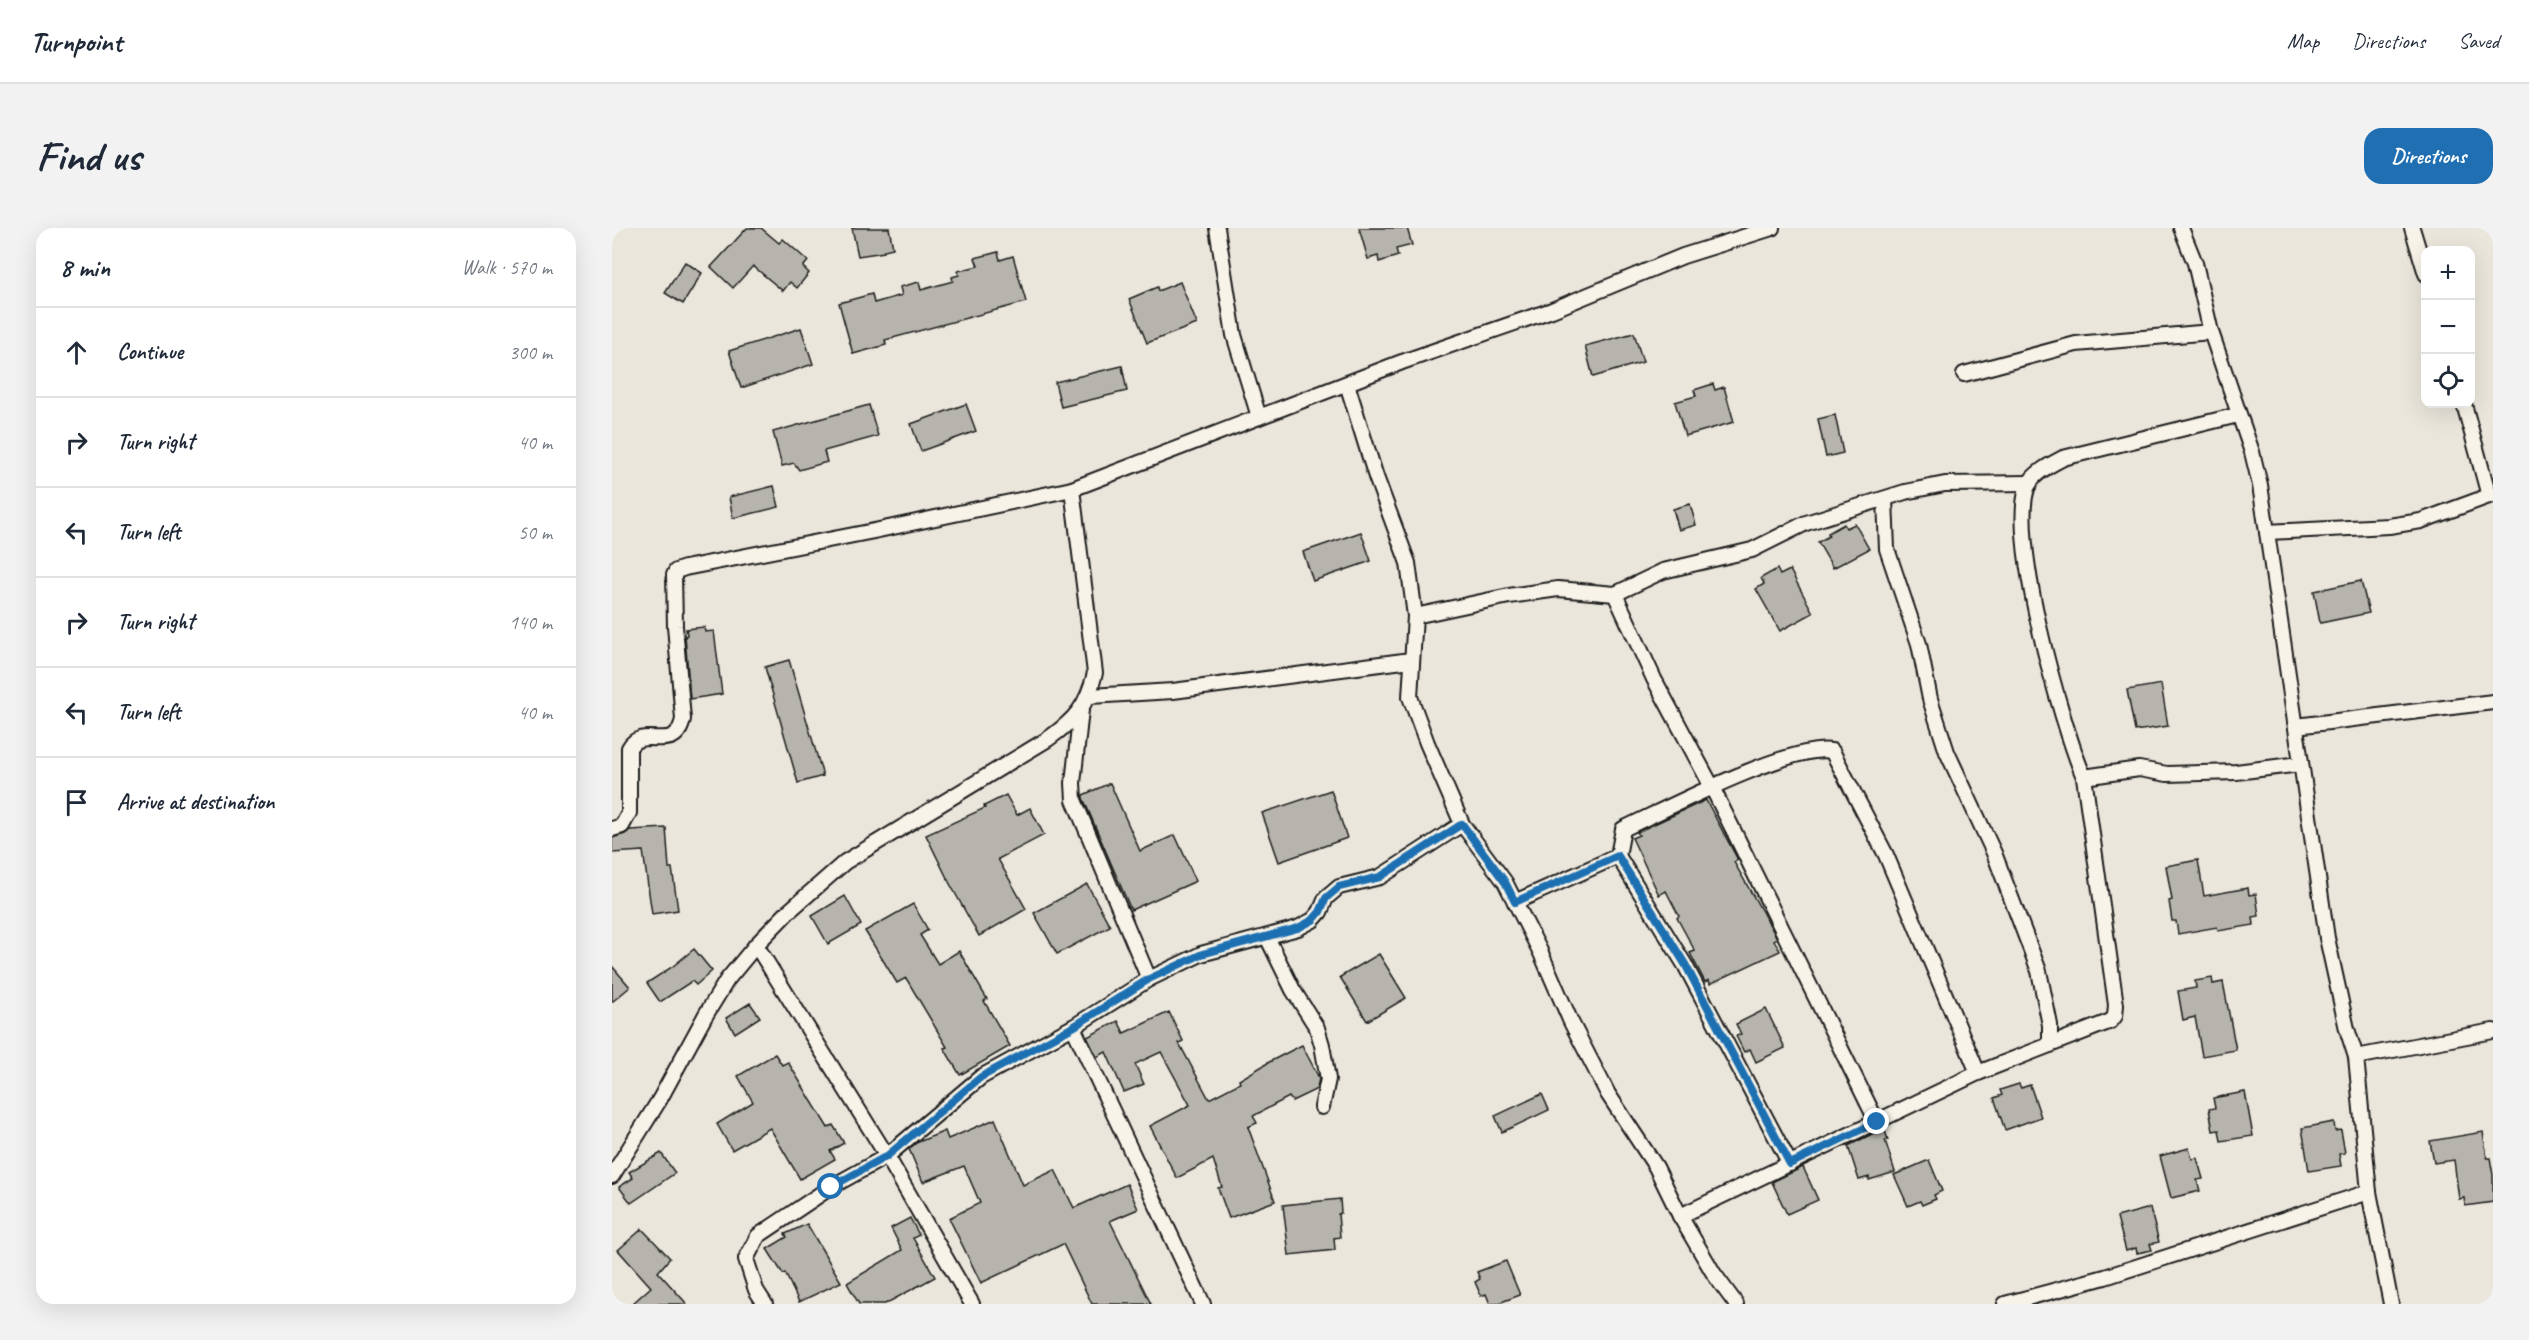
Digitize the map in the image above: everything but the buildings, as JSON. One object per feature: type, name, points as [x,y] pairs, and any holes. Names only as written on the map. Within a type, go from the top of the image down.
[{"type":"street","points":[[1216,228],[1234,335],[1259,417]]},
{"type":"street","points":[[612,829],[622,826],[629,813],[629,748],[631,744],[640,739],[672,738],[678,735],[682,728],[675,626],[674,575],[676,571],[1072,489],[1347,384],[1552,310],[1683,256],[1772,228]]},
{"type":"street","points":[[2181,228],[2195,263],[2211,332],[2252,452],[2260,485],[2327,938],[2347,1029],[2356,1057],[2369,1191],[2391,1304]]},
{"type":"street","points":[[2412,228],[2421,258]]},
{"type":"street","points":[[1964,374],[2076,344],[2211,332]]},
{"type":"street","points":[[1347,384],[1376,477],[1408,563],[1415,616],[1410,698],[1416,716],[1462,824],[1505,882],[1603,1084],[1656,1167],[1680,1216],[1714,1275],[1736,1304]]},
{"type":"street","points":[[2267,532],[2389,526],[2421,520],[2491,496],[2465,408]]},
{"type":"street","points":[[1680,1216],[1978,1073],[2111,1022],[2116,1011],[2084,777],[2072,749],[2055,691],[2040,628],[2022,527],[2030,483],[2044,469],[2062,458],[2238,415]]},
{"type":"street","points":[[1415,616],[1509,596],[1558,589],[1615,594],[1663,571],[1752,550],[1806,523],[1885,499],[1945,484],[2030,483]]},
{"type":"street","points":[[612,1176],[660,1099],[705,1016],[727,981],[756,945],[816,886],[845,862],[1048,739],[1065,727],[1081,710],[1090,696],[1095,673],[1072,489]]},
{"type":"street","points":[[1885,499],[1887,549],[1901,597],[1919,644],[1930,699],[1947,752],[1994,853],[2039,971],[2050,1025],[2050,1045]]},
{"type":"street","points":[[1615,594],[1654,679],[1712,787],[1877,1122]]},
{"type":"street","points":[[1090,696],[1173,692],[1411,660]]},
{"type":"street","points":[[2296,726],[2493,702]]},
{"type":"street","points":[[1081,710],[1073,783],[1074,800],[1149,979]]},
{"type":"street","points":[[1790,1164],[1685,964],[1618,856],[1623,829],[1712,787],[1786,757],[1820,749],[1832,751],[1886,855],[1978,1073]]},
{"type":"street","points":[[2084,777],[2139,769],[2168,774],[2236,772],[2300,764]]},
{"type":"street","points":[[765,1304],[756,1290],[746,1259],[758,1236],[831,1187],[887,1156],[981,1077],[1073,1027],[1149,979],[1202,954],[1298,928],[1313,920],[1332,891],[1339,887],[1380,877],[1462,824]]},
{"type":"street","points":[[1515,902],[1618,856]]},
{"type":"street","points":[[1267,937],[1293,990],[1317,1028],[1328,1079],[1322,1107]]},
{"type":"street","points":[[756,945],[887,1156],[972,1304]]},
{"type":"street","points":[[1073,1027],[1203,1304]]},
{"type":"street","points":[[2356,1057],[2493,1031]]},
{"type":"street","points":[[2005,1304],[2105,1277],[2369,1191]]},
{"type":"route","points":[[831,1187],[887,1156],[981,1077],[1073,1027],[1149,979],[1202,954],[1298,928],[1313,920],[1332,891],[1339,887],[1380,877],[1462,824],[1505,882],[1515,902],[1618,856],[1685,964],[1790,1164],[1877,1122]]}]
